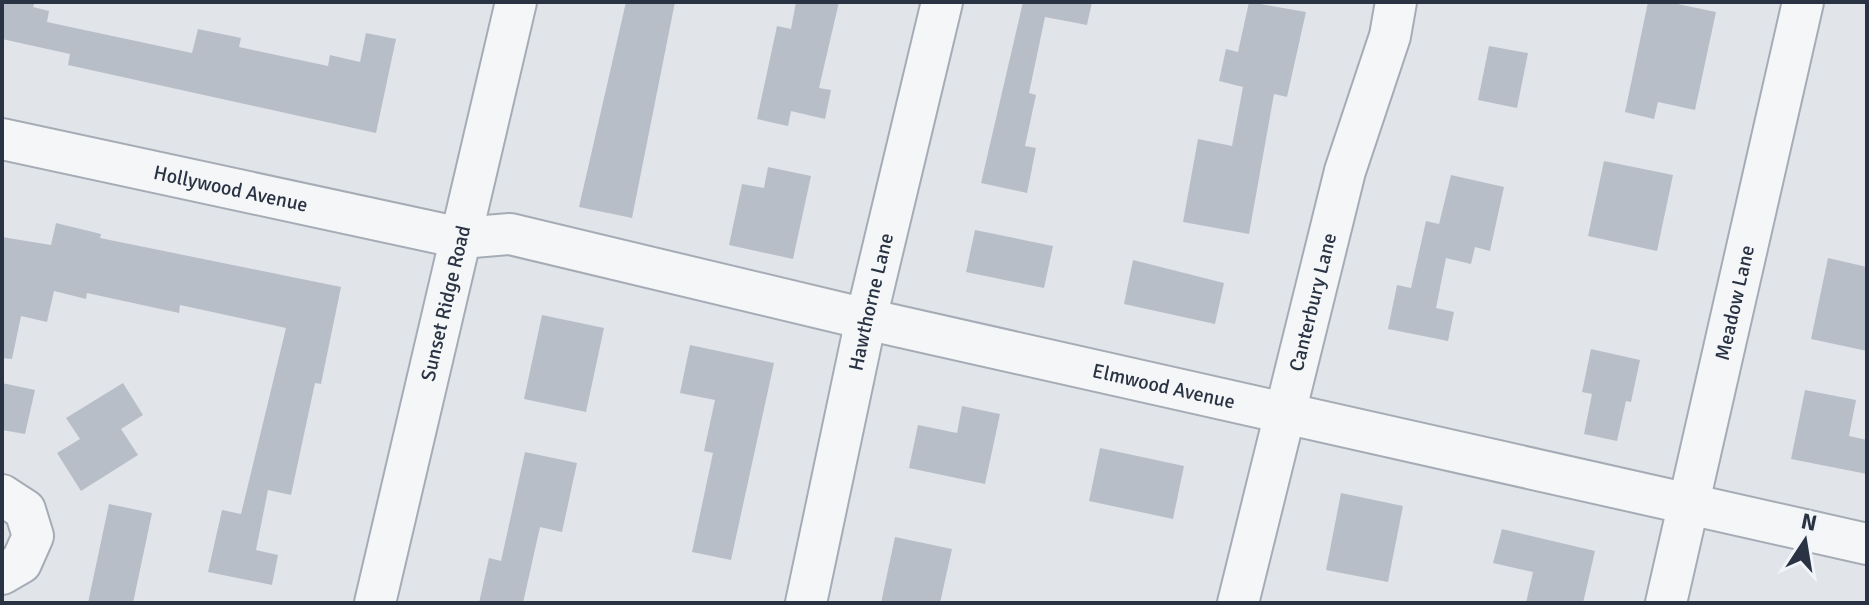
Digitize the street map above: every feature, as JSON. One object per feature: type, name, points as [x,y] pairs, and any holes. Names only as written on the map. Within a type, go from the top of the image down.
[{"type":"street","name":"Sunset Ridge Road","points":[[375,603],[516,2]]},
{"type":"street","name":"Hawthorne Lane","points":[[806,603],[866,319],[942,2]]},
{"type":"street","name":"Canterbury Lane","points":[[1238,603],[1345,171],[1390,36],[1396,2]]},
{"type":"street","name":"Meadow Lane","points":[[1666,603],[1803,2]]},
{"type":"street","name":"Hollywood Avenue","points":[[2,139],[461,238]]},
{"type":"street","name":"Elmwood Avenue","points":[[461,238],[510,234],[866,319],[1867,544]]},
{"type":"street","points":[[2,495],[25,510],[33,536],[21,563],[2,574]]},
{"type":"building","points":[[2,2],[35,2],[33,7],[49,11],[47,22],[192,53],[198,29],[241,38],[239,47],[328,66],[330,55],[360,62],[366,33],[396,39],[376,133],[68,65],[70,54],[2,39]]},
{"type":"building","points":[[626,2],[675,2],[632,218],[579,207]]},
{"type":"building","points":[[796,2],[839,2],[819,88],[831,90],[825,119],[791,111],[788,126],[757,119],[777,26],[791,29]]},
{"type":"building","points":[[1023,2],[1092,2],[1087,25],[1045,17],[1029,93],[1036,95],[1025,146],[1036,148],[1027,193],[981,183]]},
{"type":"building","points":[[1249,2],[1306,12],[1287,97],[1274,94],[1249,234],[1183,222],[1198,139],[1232,146],[1243,87],[1219,81],[1226,49],[1238,52]]},
{"type":"building","points":[[1648,2],[1668,2],[1716,12],[1695,110],[1658,102],[1654,119],[1625,112]]},
{"type":"building","points":[[1489,46],[1528,53],[1517,108],[1478,100]]},
{"type":"building","points":[[1604,161],[1673,175],[1657,251],[1588,236]]},
{"type":"building","points":[[768,167],[811,176],[793,259],[729,245],[742,184],[764,188]]},
{"type":"building","points":[[1451,175],[1504,187],[1490,251],[1475,247],[1471,264],[1446,258],[1436,308],[1454,312],[1448,341],[1388,329],[1397,285],[1411,288],[1426,221],[1439,224]]},
{"type":"building","points":[[56,223],[101,234],[100,238],[341,287],[321,384],[315,383],[291,495],[268,490],[256,550],[278,555],[272,585],[208,572],[222,510],[241,514],[286,328],[180,305],[179,313],[87,293],[86,299],[54,291],[47,322],[21,316],[12,359],[2,358],[2,237],[51,245]]},
{"type":"building","points":[[975,230],[1053,246],[1044,288],[966,272]]},
{"type":"building","points":[[1828,258],[1867,267],[1867,351],[1811,339]]},
{"type":"building","points":[[1133,260],[1224,283],[1215,324],[1124,304]]},
{"type":"building","points":[[542,315],[604,328],[586,412],[524,399]]},
{"type":"building","points":[[690,345],[774,363],[731,560],[692,552],[713,453],[704,451],[715,400],[680,393]]},
{"type":"building","points":[[1591,349],[1640,360],[1631,402],[1626,401],[1617,441],[1584,434],[1592,394],[1582,392]]},
{"type":"building","points":[[2,383],[35,390],[25,434],[2,430]]},
{"type":"building","points":[[123,383],[143,415],[121,429],[138,455],[81,491],[57,453],[80,439],[66,418]]},
{"type":"building","points":[[1805,390],[1856,400],[1849,436],[1867,440],[1867,474],[1791,459]]},
{"type":"building","points":[[962,406],[1000,414],[985,484],[909,468],[918,425],[957,433]]},
{"type":"building","points":[[1100,448],[1184,466],[1173,519],[1089,501]]},
{"type":"building","points":[[525,452],[577,463],[562,532],[540,527],[523,603],[479,603],[489,558],[501,561]]},
{"type":"building","points":[[1341,493],[1403,506],[1388,582],[1326,570]]},
{"type":"building","points":[[109,504],[152,513],[133,603],[88,603]]},
{"type":"building","points":[[1502,529],[1595,551],[1583,603],[1526,603],[1533,572],[1493,563]]},
{"type":"building","points":[[895,537],[952,549],[940,603],[881,603]]}]
